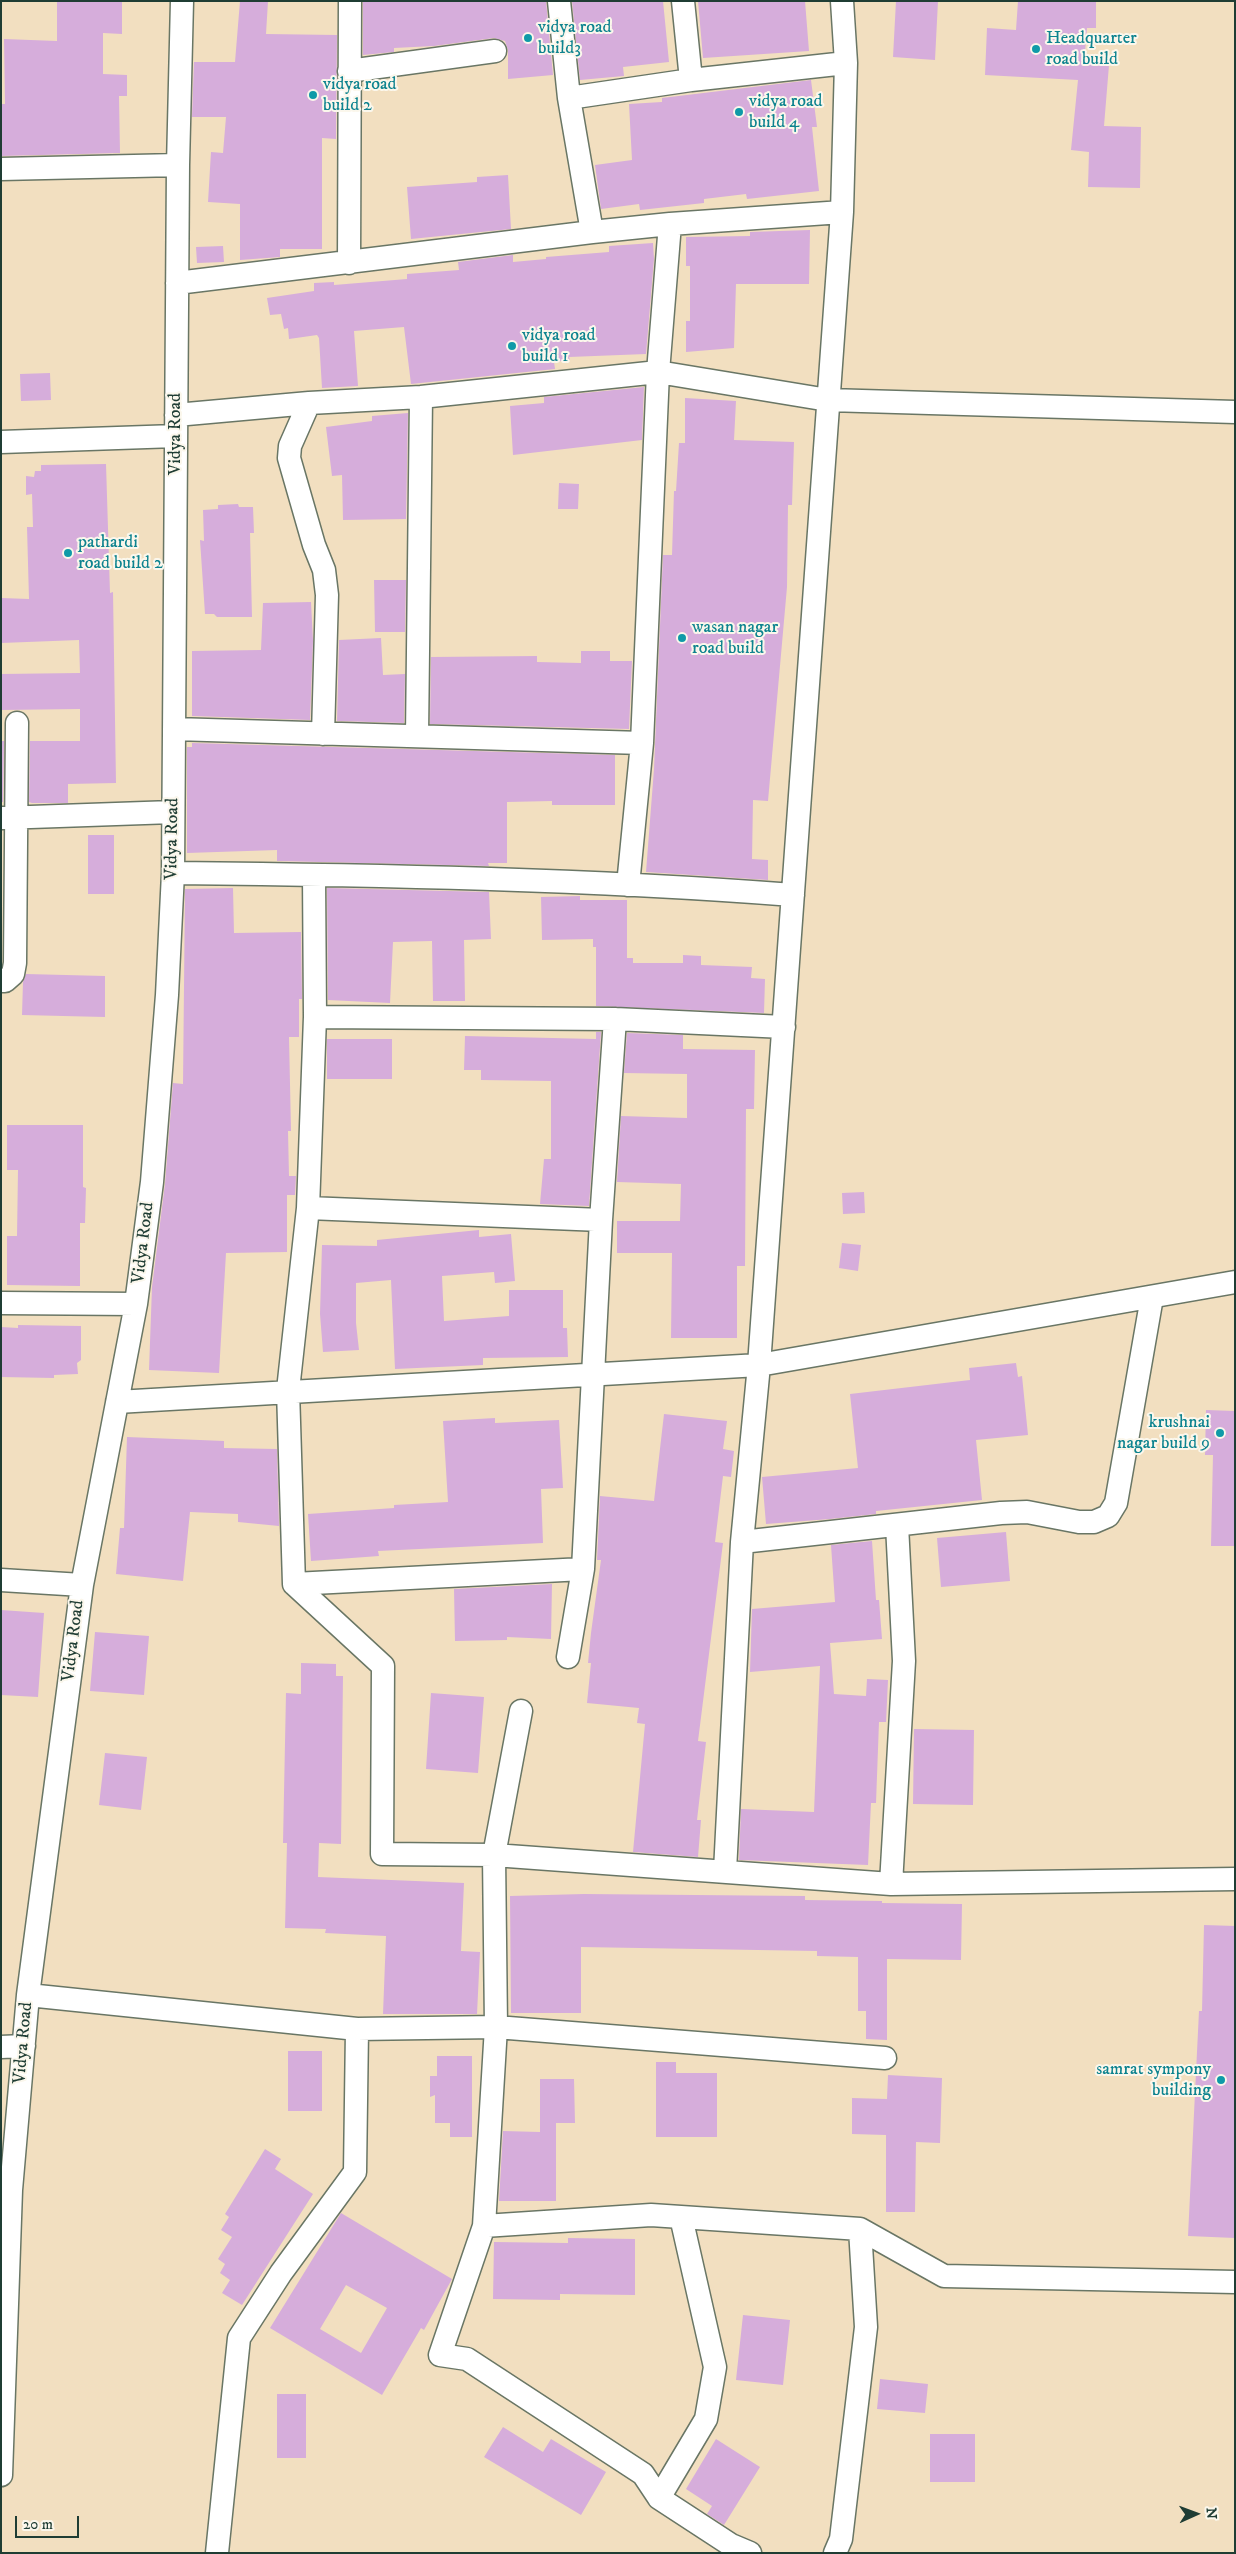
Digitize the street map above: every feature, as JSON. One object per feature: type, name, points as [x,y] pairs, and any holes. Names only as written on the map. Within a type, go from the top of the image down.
[{"type":"street","name":"Vidya Road","points":[[1,2475],[6,2190],[24,2046],[28,1995],[82,1585],[136,1304],[152,1182],[167,995],[174,812],[178,165],[182,1]]},
{"type":"street","points":[[349,263],[350,1]]},
{"type":"street","points":[[559,1],[569,98],[592,232]]},
{"type":"street","points":[[683,1],[691,80]]},
{"type":"street","points":[[725,1871],[742,1542],[759,1366],[842,212],[846,62],[842,1]]},
{"type":"street","points":[[349,72],[495,50]]},
{"type":"street","points":[[569,98],[691,80],[846,62]]},
{"type":"street","points":[[1,169],[178,165]]},
{"type":"street","points":[[177,283],[592,232],[670,224],[842,212]]},
{"type":"street","points":[[628,885],[642,743],[658,372],[670,224]]},
{"type":"street","points":[[1,442],[176,425],[309,403],[421,397],[658,372],[828,400],[1235,412]]},
{"type":"street","points":[[417,736],[421,397]]},
{"type":"street","points":[[309,403],[290,446],[289,458],[314,545],[324,570],[327,595],[323,734]]},
{"type":"street","points":[[1,981],[5,981],[13,974],[15,963],[9,818],[17,723]]},
{"type":"street","points":[[174,729],[642,743]]},
{"type":"street","points":[[9,818],[174,812]]},
{"type":"street","points":[[173,873],[314,875],[628,885],[793,895]]},
{"type":"street","points":[[314,875],[315,1018],[308,1208],[288,1390],[294,1584],[383,1666],[382,1854],[494,1855],[891,1884],[1235,1879]]},
{"type":"street","points":[[315,1018],[614,1019],[784,1027]]},
{"type":"street","points":[[568,1657],[583,1569],[592,1375],[614,1019]]},
{"type":"street","points":[[308,1208],[601,1220]]},
{"type":"street","points":[[117,1402],[288,1390],[759,1366],[1235,1282]]},
{"type":"street","points":[[742,1542],[1001,1513],[1027,1512],[1079,1522],[1094,1522],[1108,1516],[1116,1503],[1152,1297]]},
{"type":"street","points":[[1,1304],[136,1304]]},
{"type":"street","points":[[891,1884],[904,1661],[897,1525]]},
{"type":"street","points":[[294,1584],[583,1569]]},
{"type":"street","points":[[1,1580],[82,1585]]},
{"type":"street","points":[[521,1711],[494,1855],[496,2027],[484,2226],[440,2355],[467,2359],[635,2468],[643,2474],[659,2498],[737,2550]]},
{"type":"street","points":[[28,1995],[357,2030],[496,2027],[885,2058]]},
{"type":"street","points":[[217,2553],[239,2338],[281,2273],[355,2172],[357,2030]]},
{"type":"street","points":[[1,2047],[24,2046]]},
{"type":"street","points":[[484,2226],[651,2215],[860,2230],[944,2276],[1235,2282]]},
{"type":"street","points":[[659,2498],[706,2419],[715,2367],[681,2217]]},
{"type":"street","points":[[835,2553],[841,2539],[866,2327],[860,2230]]},
{"type":"building","points":[[57,1],[122,1],[122,34],[103,33],[103,74],[127,75],[127,96],[119,96],[120,153],[1,156],[1,104],[5,104],[4,39],[57,41]]},
{"type":"building","points":[[240,1],[268,1],[266,34],[337,35],[336,139],[322,138],[322,249],[280,249],[280,257],[240,260],[240,204],[208,202],[211,152],[223,153],[226,117],[192,117],[194,62],[235,62]]},
{"type":"building","points":[[546,1],[553,75],[508,79],[508,50],[505,41],[494,38],[434,46],[394,48],[394,52],[363,55],[363,2]]},
{"type":"building","points":[[572,1],[663,1],[669,62],[623,67],[624,76],[580,80]]},
{"type":"building","points":[[698,1],[805,1],[809,51],[703,58]]},
{"type":"building","points":[[896,1],[938,1],[935,60],[893,57]]},
{"type":"building","points":[[1018,1],[1096,1],[1096,28],[1087,28],[1084,64],[1109,65],[1104,126],[1141,127],[1140,188],[1088,187],[1089,152],[1071,150],[1078,80],[985,75],[987,28],[1016,30]]},
{"type":"building","points":[[811,80],[817,127],[812,127],[819,191],[747,199],[746,194],[704,199],[704,203],[640,210],[639,204],[601,209],[595,165],[632,160],[629,104],[662,102],[662,98]]},
{"type":"building","points":[[508,175],[511,229],[411,239],[407,187],[477,182],[477,177]]},
{"type":"building","points":[[810,230],[809,284],[736,284],[734,348],[686,352],[686,321],[690,321],[690,266],[686,266],[686,237],[750,236],[750,232]]},
{"type":"building","points":[[653,243],[654,259],[646,354],[569,357],[570,360],[554,362],[555,369],[411,384],[404,327],[354,331],[358,386],[322,388],[319,338],[317,335],[289,339],[288,328],[284,329],[281,314],[270,315],[267,298],[314,291],[314,283],[334,282],[334,285],[407,279],[407,274],[459,270],[458,262],[513,255],[513,262],[546,259],[546,257],[609,252],[609,246]]},
{"type":"building","points":[[223,246],[224,262],[197,263],[196,247]]},
{"type":"building","points":[[50,373],[51,400],[21,401],[20,374]]},
{"type":"building","points":[[644,387],[642,440],[513,455],[510,406],[544,403],[544,397]]},
{"type":"building","points":[[685,398],[736,401],[734,440],[794,442],[792,505],[788,505],[787,587],[768,801],[753,800],[752,859],[768,860],[768,880],[646,872],[654,769],[663,555],[672,555],[674,491],[676,491],[679,443],[685,443]]},
{"type":"building","points":[[408,413],[406,519],[343,520],[342,475],[332,476],[326,427],[372,421],[372,416]]},
{"type":"building","points":[[106,464],[110,593],[113,592],[116,783],[68,784],[68,803],[32,803],[29,802],[30,741],[80,741],[80,709],[1,710],[1,674],[80,673],[79,640],[1,643],[1,598],[29,599],[27,527],[33,527],[32,494],[26,495],[26,476],[34,477],[35,471],[41,471],[41,465]]},
{"type":"building","points":[[559,483],[579,484],[578,509],[558,509]]},
{"type":"building","points":[[238,504],[239,507],[253,507],[254,533],[250,533],[252,617],[217,617],[214,614],[205,614],[200,540],[204,541],[203,510],[218,509],[218,505]]},
{"type":"building","points":[[374,580],[406,580],[405,632],[375,632]]},
{"type":"building","points":[[311,602],[313,641],[310,720],[192,716],[192,651],[261,650],[263,603]]},
{"type":"building","points":[[381,638],[383,675],[405,674],[404,723],[337,721],[339,640]]},
{"type":"building","points":[[581,651],[610,651],[610,661],[632,661],[629,729],[430,724],[431,657],[537,656],[537,662],[581,663]]},
{"type":"building","points":[[1,741],[4,741],[3,802],[1,802]]},
{"type":"building","points":[[192,743],[615,755],[615,805],[552,805],[552,801],[507,802],[507,863],[488,863],[489,866],[277,861],[277,850],[187,853],[187,747],[192,747]]},
{"type":"building","points":[[88,835],[114,835],[114,894],[88,894]]},
{"type":"building","points":[[233,888],[234,933],[301,932],[302,999],[299,999],[299,1037],[289,1037],[291,1131],[288,1131],[289,1176],[296,1176],[295,1195],[287,1195],[287,1252],[226,1253],[219,1373],[149,1370],[152,1287],[165,1184],[173,1083],[183,1084],[185,889]]},
{"type":"building","points":[[327,888],[489,892],[491,939],[464,940],[465,1001],[433,1001],[432,941],[393,942],[390,1003],[328,1000]]},
{"type":"building","points":[[580,896],[580,900],[627,900],[627,958],[633,958],[633,963],[683,963],[683,955],[701,956],[701,965],[752,967],[751,978],[765,979],[764,1013],[596,1006],[596,947],[593,947],[593,939],[542,940],[541,897]]},
{"type":"building","points":[[26,974],[105,976],[105,1017],[22,1015],[23,982]]},
{"type":"building","points":[[596,1032],[601,1032],[589,1206],[540,1204],[544,1159],[551,1159],[551,1081],[481,1080],[481,1070],[464,1070],[465,1036],[596,1039]]},
{"type":"building","points":[[627,1033],[683,1035],[683,1049],[755,1050],[754,1109],[746,1109],[745,1266],[737,1266],[737,1338],[671,1338],[672,1253],[617,1253],[617,1221],[680,1221],[681,1184],[617,1182],[621,1116],[687,1118],[687,1074],[624,1073]]},
{"type":"building","points":[[327,1039],[392,1039],[392,1079],[327,1079]]},
{"type":"building","points":[[7,1125],[83,1125],[83,1187],[86,1188],[85,1223],[80,1223],[80,1286],[7,1285],[7,1236],[17,1236],[18,1170],[7,1170]]},
{"type":"building","points":[[864,1192],[865,1213],[843,1214],[842,1193]]},
{"type":"building","points":[[479,1230],[479,1237],[511,1234],[515,1281],[495,1283],[494,1272],[442,1276],[444,1321],[509,1316],[509,1290],[563,1290],[563,1328],[567,1328],[568,1357],[483,1358],[483,1365],[395,1369],[391,1280],[356,1283],[356,1323],[359,1350],[323,1352],[320,1314],[322,1245],[377,1246],[377,1240]]},
{"type":"building","points":[[842,1243],[861,1245],[858,1271],[839,1268]]},
{"type":"building","points":[[18,1325],[81,1326],[81,1360],[77,1363],[78,1374],[54,1375],[54,1378],[1,1377],[1,1327],[18,1328]]},
{"type":"building","points":[[1016,1363],[1018,1377],[1022,1376],[1028,1435],[976,1440],[982,1500],[876,1511],[876,1514],[766,1524],[762,1477],[858,1468],[850,1394],[970,1380],[969,1368]]},
{"type":"building","points":[[1206,1410],[1235,1411],[1235,1546],[1211,1546],[1213,1455],[1205,1455]]},
{"type":"building","points":[[664,1414],[727,1421],[723,1449],[734,1451],[731,1477],[723,1476],[715,1542],[723,1543],[698,1741],[706,1742],[697,1820],[701,1820],[698,1857],[633,1852],[645,1724],[637,1723],[639,1708],[587,1703],[591,1663],[588,1663],[601,1560],[597,1560],[600,1496],[654,1501]]},
{"type":"building","points":[[495,1418],[495,1423],[559,1420],[563,1488],[541,1489],[543,1543],[378,1551],[379,1556],[311,1561],[308,1514],[394,1508],[394,1505],[448,1502],[443,1421]]},
{"type":"building","points":[[127,1437],[224,1441],[224,1448],[277,1449],[279,1526],[238,1522],[238,1514],[190,1512],[183,1581],[116,1574],[120,1528],[124,1528]]},
{"type":"building","points":[[1006,1532],[1010,1581],[941,1587],[937,1538]]},
{"type":"building","points":[[872,1541],[876,1600],[879,1600],[882,1639],[830,1643],[834,1694],[866,1696],[867,1679],[888,1680],[886,1722],[879,1722],[876,1803],[871,1803],[868,1865],[739,1860],[741,1809],[814,1812],[820,1666],[750,1672],[752,1609],[835,1602],[831,1545]]},
{"type":"building","points":[[552,1584],[551,1639],[507,1637],[507,1640],[455,1641],[454,1589]]},
{"type":"building","points":[[1,1610],[44,1613],[38,1697],[1,1695]]},
{"type":"building","points":[[95,1632],[149,1636],[144,1695],[90,1691]]},
{"type":"building","points":[[301,1663],[336,1664],[336,1676],[343,1676],[341,1844],[319,1843],[318,1877],[464,1883],[461,1951],[480,1952],[477,2014],[383,2014],[386,1936],[325,1933],[326,1929],[285,1928],[287,1843],[283,1843],[286,1693],[301,1694]]},
{"type":"building","points":[[431,1693],[484,1697],[478,1773],[426,1769]]},
{"type":"building","points":[[914,1729],[974,1730],[973,1805],[913,1804]]},
{"type":"building","points":[[105,1753],[147,1757],[141,1810],[99,1805]]},
{"type":"building","points":[[584,1894],[805,1896],[805,1900],[962,1904],[961,1960],[887,1959],[887,2040],[866,2039],[866,2011],[858,2011],[858,1957],[817,1956],[817,1951],[581,1947],[581,2013],[511,2013],[510,1896]]},
{"type":"building","name":"samrat sympony building","points":[[1204,1925],[1235,1926],[1235,2238],[1188,2236],[1199,2011],[1202,2011]]},
{"type":"building","points":[[288,2051],[322,2051],[322,2111],[288,2111]]},
{"type":"building","points":[[437,2056],[472,2056],[472,2137],[450,2137],[450,2123],[435,2123],[435,2095],[430,2097],[430,2076],[437,2076]]},
{"type":"building","points":[[656,2062],[676,2062],[676,2073],[717,2073],[717,2137],[656,2137]]},
{"type":"building","points":[[888,2075],[942,2078],[940,2143],[916,2142],[915,2212],[886,2212],[886,2135],[852,2134],[852,2098],[887,2099]]},
{"type":"building","points":[[540,2079],[574,2079],[575,2123],[556,2123],[556,2201],[499,2201],[503,2131],[540,2132]]},
{"type":"building","points":[[265,2149],[281,2159],[275,2169],[313,2194],[242,2305],[222,2293],[230,2280],[220,2273],[225,2264],[218,2259],[232,2237],[221,2230],[229,2217],[225,2214]]},
{"type":"building","points":[[341,2213],[452,2279],[424,2330],[421,2328],[382,2395],[270,2328]],"holes":[[[346,2285],[387,2308],[361,2353],[320,2329]]]},
{"type":"building","points":[[568,2238],[635,2239],[635,2295],[560,2294],[560,2300],[493,2299],[494,2242],[568,2243]]},
{"type":"building","points":[[743,2315],[790,2320],[783,2385],[736,2380]]},
{"type":"building","points":[[880,2379],[928,2384],[925,2413],[877,2409]]},
{"type":"building","points":[[277,2394],[306,2394],[306,2458],[277,2458]]},
{"type":"building","points":[[503,2427],[543,2452],[551,2439],[606,2472],[581,2515],[484,2457]]},
{"type":"building","points":[[930,2434],[975,2434],[975,2482],[930,2482]]},
{"type":"building","points":[[716,2439],[760,2467],[724,2525],[707,2514],[712,2506],[686,2489]]},
{"type":"place","name":"vidya road build3","points":[[528,38]]},
{"type":"place","name":"Headquarter road build","points":[[1036,49]]},
{"type":"place","name":"vidya road build 2","points":[[313,95]]},
{"type":"place","name":"vidya road build 4","points":[[739,112]]},
{"type":"place","name":"vidya road build 1","points":[[512,346]]},
{"type":"place","name":"pathardi road build 2","points":[[68,553]]},
{"type":"place","name":"wasan nagar road build","points":[[682,638]]},
{"type":"place","name":"krushnai nagar build 9","points":[[1220,1433]]},
{"type":"place","name":"samrat sympony building","points":[[1221,2080]]}]
